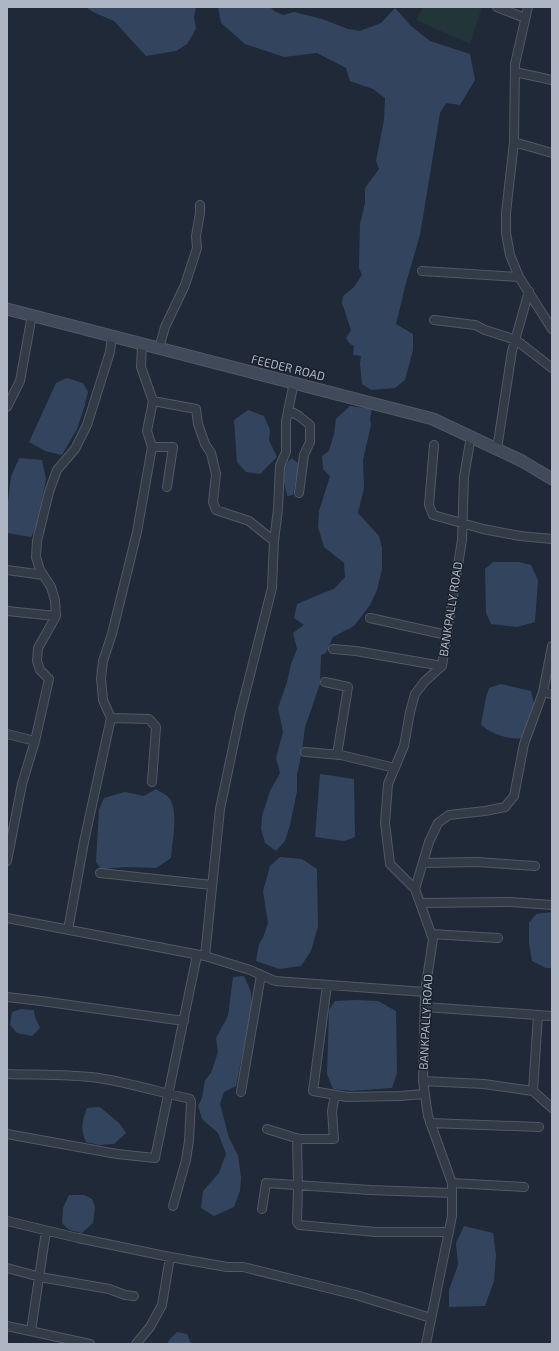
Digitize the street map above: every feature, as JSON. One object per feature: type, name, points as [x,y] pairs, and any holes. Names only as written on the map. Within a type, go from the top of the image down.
[{"type":"street","points":[[498,7],[525,18]]},
{"type":"street","points":[[528,7],[515,64],[514,142],[506,213],[506,233],[510,255],[519,277],[552,329]]},
{"type":"street","points":[[515,72],[552,80]]},
{"type":"street","points":[[514,142],[552,153]]},
{"type":"street","points":[[160,348],[166,327],[185,285],[197,248],[196,236],[200,205]]},
{"type":"street","points":[[422,271],[519,277]]},
{"type":"street","points":[[497,449],[512,351],[529,291]]},
{"type":"street","name":"FEEDER ROAD","points":[[7,309],[433,418],[522,461],[552,479]]},
{"type":"street","points":[[542,312],[552,314]]},
{"type":"street","points":[[7,407],[20,381],[32,315]]},
{"type":"street","points":[[434,320],[475,325],[485,330],[516,340],[552,368]]},
{"type":"street","points":[[7,861],[22,784],[35,741],[49,679],[40,670],[38,665],[38,648],[56,616],[55,600],[50,587],[42,575],[36,557],[37,541],[49,492],[57,470],[74,448],[87,425],[110,352],[112,336]]},
{"type":"street","points":[[68,930],[84,842],[111,718],[103,700],[101,678],[103,661],[112,634],[137,532],[152,446],[147,431],[154,401],[141,367],[142,344]]},
{"type":"street","points":[[7,1134],[117,1154],[155,1158],[184,1020],[201,956],[212,885],[220,809],[240,714],[272,588],[280,466],[286,452],[286,421],[294,382]]},
{"type":"street","points":[[154,401],[196,409],[198,424],[205,444],[211,453],[216,474],[213,502],[216,510],[249,521],[274,542]]},
{"type":"street","points":[[288,410],[299,416],[310,425],[310,442],[304,455],[298,493]]},
{"type":"street","name":"BANKPALLY ROAD","points":[[426,1344],[452,1216],[452,1183],[430,1123],[422,1082],[425,992],[433,939],[415,889],[390,864],[386,823],[388,784],[404,746],[415,694],[425,681],[442,666],[462,540],[464,477],[471,436]]},
{"type":"street","points":[[434,445],[429,505],[430,511],[433,515],[483,529],[520,536],[552,539]]},
{"type":"street","points":[[152,446],[174,446],[168,487]]},
{"type":"street","points":[[7,570],[42,575]]},
{"type":"street","points":[[7,611],[56,616]]},
{"type":"street","points":[[370,618],[447,635]]},
{"type":"street","points":[[415,889],[429,842],[438,823],[449,815],[506,807],[514,796],[524,744],[543,692],[552,646]]},
{"type":"street","points":[[333,649],[356,651],[442,666]]},
{"type":"street","points":[[325,682],[348,687],[337,755]]},
{"type":"street","points":[[543,692],[552,694]]},
{"type":"street","points":[[111,718],[149,719],[156,727],[152,782]]},
{"type":"street","points":[[7,734],[35,741]]},
{"type":"street","points":[[305,752],[337,755],[395,768]]},
{"type":"street","points":[[423,862],[477,862],[534,866]]},
{"type":"street","points":[[100,873],[212,885]]},
{"type":"street","points":[[420,904],[510,902],[552,905]]},
{"type":"street","points":[[7,918],[201,956],[250,970],[276,981],[425,992]]},
{"type":"street","points":[[431,934],[498,938]]},
{"type":"street","points":[[241,1092],[262,975]]},
{"type":"street","points":[[327,985],[313,1091],[347,1097],[424,1094]]},
{"type":"street","points":[[7,997],[184,1020]]},
{"type":"street","points":[[425,1007],[552,1016]]},
{"type":"street","points":[[533,1091],[538,1015]]},
{"type":"street","points":[[7,1074],[39,1074],[98,1078],[132,1084],[190,1099],[189,1142],[186,1160],[173,1206]]},
{"type":"street","points":[[422,1082],[484,1084],[533,1091],[552,1108]]},
{"type":"street","points":[[267,1129],[297,1138],[334,1138],[332,1112],[335,1095]]},
{"type":"street","points":[[430,1123],[539,1127]]},
{"type":"street","points":[[297,1138],[298,1186],[296,1216],[299,1225],[376,1232],[449,1232]]},
{"type":"street","points":[[262,1209],[266,1183],[298,1186],[452,1193]]},
{"type":"street","points":[[452,1183],[524,1187]]},
{"type":"street","points":[[7,1221],[78,1238],[170,1257],[227,1267],[243,1267],[356,1295],[431,1318]]},
{"type":"street","points":[[31,1331],[46,1230]]},
{"type":"street","points":[[136,1344],[150,1327],[162,1305],[170,1257]]},
{"type":"street","points":[[7,1268],[40,1277],[109,1289],[125,1295],[134,1296]]},
{"type":"street","points":[[7,1326],[31,1331],[57,1340],[90,1344]]},
{"type":"green space","points":[[423,7],[482,7],[470,44],[416,20]]},
{"type":"water","points":[[86,7],[196,7],[194,17],[196,29],[187,44],[176,51],[146,56],[114,21],[93,12]]},
{"type":"water","points":[[218,7],[270,7],[274,11],[283,15],[294,12],[322,19],[348,29],[360,31],[381,23],[395,8],[411,26],[430,41],[470,54],[475,80],[460,105],[446,103],[440,113],[420,235],[396,324],[413,334],[413,350],[405,380],[395,388],[371,390],[362,384],[360,363],[361,356],[353,355],[354,346],[350,344],[346,338],[351,330],[342,303],[343,296],[354,287],[362,275],[359,268],[360,224],[365,203],[365,188],[379,169],[376,161],[384,120],[385,98],[373,89],[350,81],[346,68],[317,53],[284,57],[245,44],[221,23]]},
{"type":"water","points":[[67,378],[83,383],[88,392],[77,429],[62,455],[45,451],[29,442],[56,383]]},
{"type":"water","points":[[350,406],[372,409],[370,419],[371,425],[363,460],[364,488],[358,513],[379,536],[382,548],[382,569],[377,590],[370,605],[354,626],[333,637],[326,653],[321,655],[320,684],[305,727],[297,775],[297,791],[290,825],[285,841],[276,851],[265,843],[261,829],[262,816],[270,791],[280,773],[276,758],[283,732],[278,708],[297,649],[293,633],[304,625],[294,618],[297,604],[334,589],[345,577],[344,563],[324,547],[318,527],[319,511],[330,476],[323,469],[322,456],[329,451],[334,434],[336,419]]},
{"type":"water","points":[[248,410],[264,416],[270,430],[269,440],[277,457],[260,474],[246,472],[237,462],[234,420]]},
{"type":"water","points":[[19,458],[42,460],[46,479],[36,528],[31,537],[7,533],[7,510],[11,477]]},
{"type":"water","points":[[292,458],[299,464],[293,495],[287,496],[283,471],[285,466]]},
{"type":"water","points":[[493,562],[519,562],[531,565],[538,580],[535,622],[517,627],[491,624],[486,613],[485,569]]},
{"type":"water","points":[[501,684],[531,691],[534,704],[523,738],[500,736],[481,725],[489,688]]},
{"type":"water","points":[[320,774],[354,779],[355,837],[344,841],[315,837]]},
{"type":"water","points":[[156,789],[169,798],[174,810],[171,858],[156,868],[127,867],[101,869],[96,862],[99,810],[104,798],[125,792],[144,796]]},
{"type":"water","points":[[280,857],[302,859],[317,869],[318,926],[311,951],[301,966],[279,969],[256,961],[259,944],[263,938],[268,923],[263,891],[270,866]]},
{"type":"water","points":[[552,912],[552,968],[546,968],[532,961],[529,943],[529,923],[536,914]]},
{"type":"water","points":[[244,976],[251,992],[252,1007],[236,1086],[224,1092],[220,1104],[229,1138],[238,1155],[241,1178],[240,1191],[234,1207],[214,1216],[201,1208],[203,1191],[219,1173],[226,1154],[218,1133],[202,1119],[198,1106],[202,1098],[205,1080],[211,1073],[218,1052],[216,1038],[228,1016],[233,977]]},
{"type":"water","points":[[335,1001],[378,1001],[396,1011],[397,1073],[392,1088],[351,1091],[333,1089],[327,1074],[329,1010]]},
{"type":"water","points":[[21,1009],[34,1010],[35,1017],[40,1028],[32,1036],[17,1033],[10,1025],[12,1012]]},
{"type":"water","points":[[100,1107],[120,1124],[126,1133],[114,1144],[99,1145],[86,1142],[84,1137],[82,1125],[87,1108]]},
{"type":"water","points":[[69,1195],[84,1195],[92,1199],[95,1207],[93,1223],[82,1233],[69,1230],[62,1223],[63,1208]]},
{"type":"water","points":[[464,1226],[493,1233],[496,1255],[494,1281],[485,1306],[449,1307],[449,1290],[458,1265],[456,1243]]},
{"type":"water","points":[[177,1332],[187,1334],[191,1344],[167,1344]]}]
